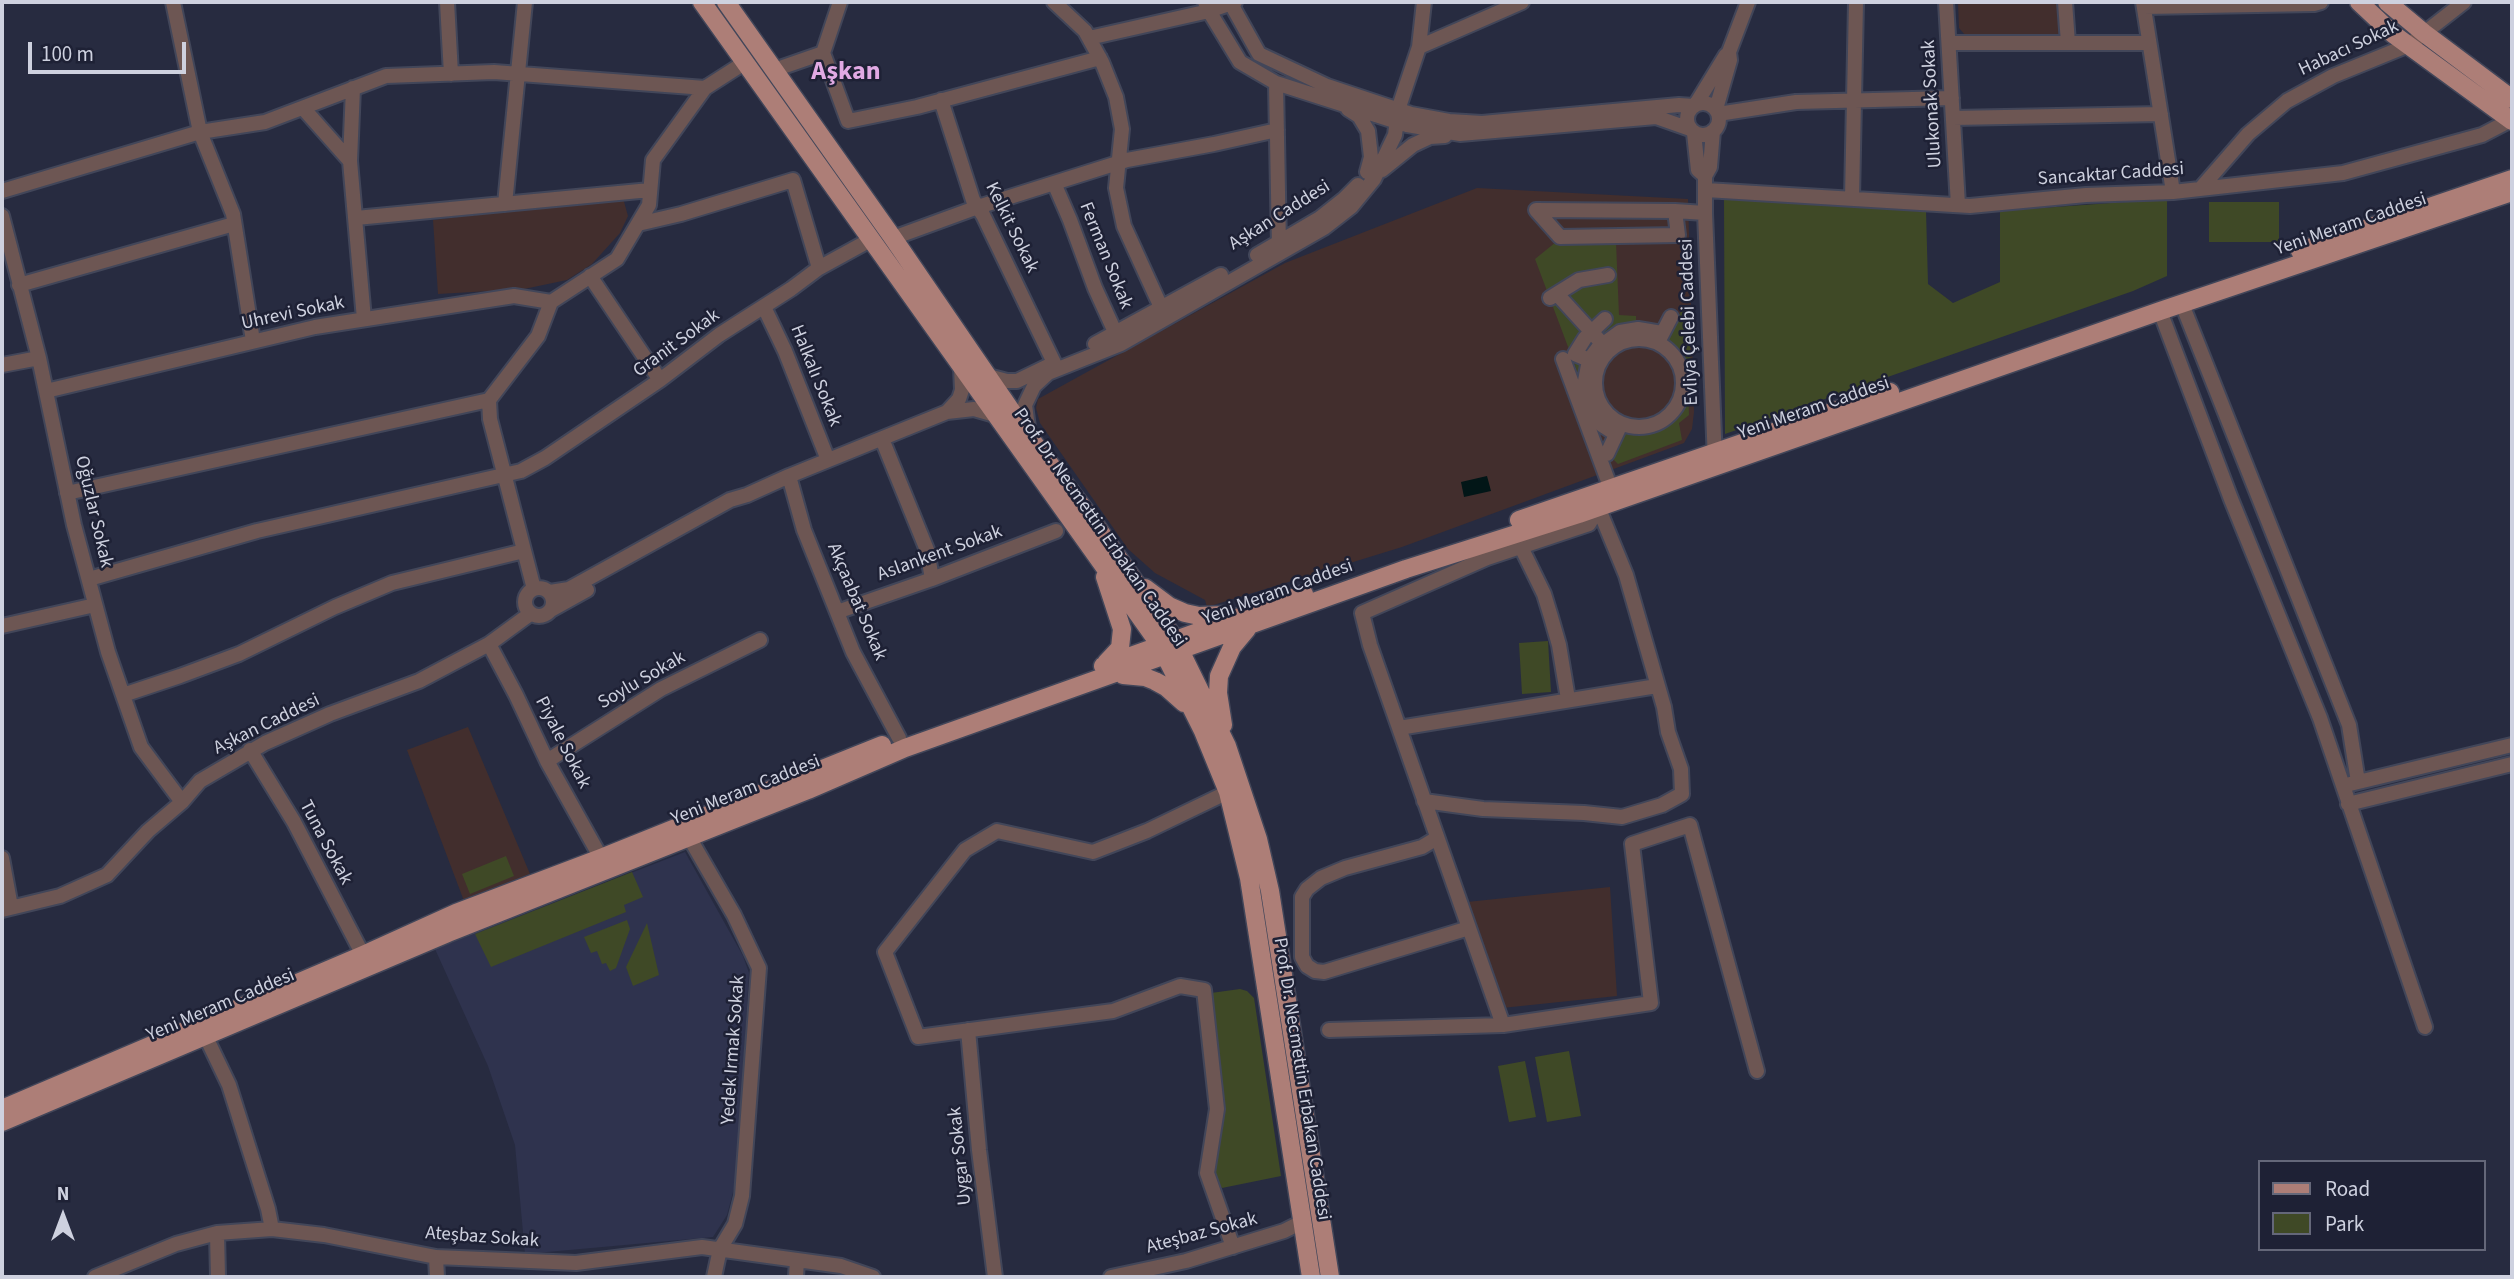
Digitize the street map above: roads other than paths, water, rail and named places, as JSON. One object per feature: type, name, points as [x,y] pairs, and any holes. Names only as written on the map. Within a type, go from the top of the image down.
[{"type":"main road","name":"Prof. Dr. Necmettin Erbakan Caddesi","points":[[702,2],[1102,564],[1170,648],[1194,714],[1228,792],[1249,878],[1311,1277]]},
{"type":"main road","name":"Prof. Dr. Necmettin Erbakan Caddesi","points":[[726,2],[1030,438],[1089,516],[1131,579],[1227,746],[1255,830],[1270,891],[1330,1277]]},
{"type":"main road","points":[[2359,2],[2409,45],[2512,121]]},
{"type":"main road","points":[[2387,2],[2512,99]]},
{"type":"main road","points":[[2504,193],[2512,173]]},
{"type":"main road","name":"Yeni Meram Caddesi","points":[[1596,501],[1611,489],[1715,459],[2504,193],[2512,179]]},
{"type":"main road","name":"Yeni Meram Caddesi","points":[[2,1122],[448,933],[905,748],[1105,672],[1252,618],[1715,459],[2504,193]]},
{"type":"main road","points":[[1102,564],[1122,629],[1120,648],[1105,672],[1131,674],[1155,681],[1175,694],[1194,714]]},
{"type":"main road","points":[[1131,579],[1169,606],[1189,614],[1252,618],[1232,647],[1219,676],[1219,700],[1227,746]]},
{"type":"main road","name":"Yeni Meram Caddesi","points":[[2,1109],[456,913],[601,858],[899,738],[1105,672]]},
{"type":"street","points":[[173,2],[200,132],[233,214],[253,341]]},
{"type":"street","points":[[447,2],[451,74]]},
{"type":"street","points":[[505,204],[525,2]]},
{"type":"street","points":[[840,2],[823,53],[848,121],[942,100],[1100,58]]},
{"type":"street","points":[[1054,2],[1089,38],[1100,58],[1118,108],[1122,129],[1116,188],[1124,226],[1164,313]]},
{"type":"street","points":[[1089,38],[1207,6],[1232,2],[1259,54],[1397,116],[1449,121],[1482,123],[1679,105],[1707,104],[1717,112],[1796,102],[1952,98]]},
{"type":"street","name":"Aşkan Caddesi","points":[[988,376],[1017,381],[1119,339],[1279,247],[1324,228],[1351,207],[1371,175],[1387,131],[1397,116],[1419,47],[1424,2]]},
{"type":"street","points":[[1419,47],[1522,2]]},
{"type":"street","points":[[1692,131],[1687,116],[1729,52],[1748,2]]},
{"type":"street","points":[[1852,199],[1856,2]]},
{"type":"street","name":"Ulukonak Sokak","points":[[1946,2],[1958,205]]},
{"type":"street","points":[[2065,2],[2068,43]]},
{"type":"street","points":[[2173,192],[2143,5],[2321,2]]},
{"type":"street","name":"Habacı Sokak","points":[[2201,188],[2248,134],[2287,101],[2333,76],[2409,45],[2463,2]]},
{"type":"street","points":[[1207,6],[1240,62],[1276,83],[1341,104],[1460,134]]},
{"type":"street","points":[[1949,43],[2149,43]]},
{"type":"street","points":[[1371,175],[1413,145],[1430,137],[1656,117],[1706,135],[1718,125],[1717,112],[1730,60],[1729,52]]},
{"type":"street","points":[[774,70],[823,53]]},
{"type":"street","points":[[67,493],[489,400],[538,337],[551,302],[617,258],[649,205],[653,160],[705,88],[744,63]]},
{"type":"street","points":[[2,191],[200,132],[265,122],[386,76],[517,74],[705,88]]},
{"type":"street","points":[[1276,83],[1279,247]]},
{"type":"street","points":[[353,88],[351,162],[364,319]]},
{"type":"street","name":"Kelkit Sokak","points":[[942,100],[973,200],[1055,366]]},
{"type":"street","points":[[1341,104],[1359,116],[1368,131],[1371,175]]},
{"type":"street","points":[[303,108],[351,162]]},
{"type":"street","points":[[1953,118],[2161,114]]},
{"type":"street","name":"Sancaktar Caddesi","points":[[1705,183],[1852,199],[1958,205],[2086,195],[2173,192],[2343,173],[2482,135],[2512,121]]},
{"type":"street","points":[[893,238],[1120,162],[1277,130]]},
{"type":"street","name":"Evliya Çelebi Caddesi","points":[[1692,131],[1698,170],[1705,183]]},
{"type":"street","name":"Evliya Çelebi Caddesi","points":[[1713,131],[1710,167],[1705,183],[1705,212],[1715,459]]},
{"type":"street","points":[[638,223],[681,214],[793,180],[819,268]]},
{"type":"street","name":"Ferman Sokak","points":[[1054,183],[1095,288],[1119,339]]},
{"type":"street","points":[[356,218],[650,190]]},
{"type":"street","points":[[1675,211],[1678,235],[1560,237],[1536,210],[1675,211],[1705,212]]},
{"type":"street","name":"Oğuzlar Sokak","points":[[2,216],[12,277],[38,358],[67,493],[108,652],[141,747],[182,802]]},
{"type":"street","points":[[12,277],[234,223]]},
{"type":"street","name":"Granit Sokak","points":[[89,579],[257,531],[521,471],[545,458],[660,380],[719,335],[819,268],[870,240]]},
{"type":"street","points":[[1606,347],[1553,296],[1579,280],[1608,275]]},
{"type":"street","points":[[590,276],[660,380]]},
{"type":"street","name":"Uhrevi Sokak","points":[[46,391],[315,327],[514,296],[551,302]]},
{"type":"street","points":[[2182,303],[2348,725],[2358,782]]},
{"type":"street","name":"Halkalı Sokak","points":[[764,307],[785,351],[828,460]]},
{"type":"street","points":[[2160,311],[2231,499],[2320,718],[2424,1027]]},
{"type":"street","points":[[1660,338],[1671,317]]},
{"type":"street","points":[[1595,363],[1575,354],[1591,331],[1605,319]]},
{"type":"street","points":[[1638,329],[1660,338],[1681,370],[1681,398],[1674,411],[1657,423],[1619,428],[1602,425],[1594,416],[1595,363],[1606,347],[1619,344],[1638,329]]},
{"type":"street","points":[[2,365],[38,358]]},
{"type":"street","points":[[1563,359],[1611,489]]},
{"type":"street","name":"Aşkan Caddesi","points":[[1030,438],[1025,415],[1028,396],[1055,366]]},
{"type":"street","points":[[947,412],[959,399],[962,390],[961,368]]},
{"type":"street","points":[[489,400],[490,419],[534,589]]},
{"type":"street","points":[[747,495],[734,506],[544,616],[530,614],[525,601],[534,589],[542,588],[550,592],[569,589],[730,500],[947,412],[974,409],[995,415]]},
{"type":"street","points":[[1607,454],[1619,428]]},
{"type":"street","points":[[882,439],[927,550],[932,579]]},
{"type":"street","name":"Akçaabat Sokak","points":[[789,476],[804,530],[853,652],[899,738]]},
{"type":"street","points":[[1503,1025],[1370,645],[1362,613],[1487,558],[1589,524],[1596,501]]},
{"type":"street","points":[[1424,801],[1483,809],[1622,817],[1662,805],[1682,794],[1681,769],[1668,732],[1626,575],[1596,501]]},
{"type":"street","name":"Aslankent Sokak","points":[[837,612],[1056,531]]},
{"type":"street","points":[[1521,547],[1544,594],[1559,645],[1568,699]]},
{"type":"street","points":[[123,695],[239,654],[335,607],[392,583],[524,551]]},
{"type":"street","points":[[550,592],[554,601],[551,610]]},
{"type":"street","points":[[2,626],[96,605]]},
{"type":"street","name":"Aşkan Caddesi","points":[[7,909],[60,896],[107,875],[200,781],[250,750],[330,714],[419,681],[489,644],[530,614]]},
{"type":"street","name":"Soylu Sokak","points":[[547,761],[661,688],[760,640]]},
{"type":"street","name":"Piyale Sokak","points":[[489,644],[547,761],[601,858]]},
{"type":"street","points":[[1399,728],[1657,685]]},
{"type":"street","points":[[2342,786],[2512,745]]},
{"type":"street","name":"Tuna Sokak","points":[[250,750],[294,822],[363,955]]},
{"type":"street","points":[[2348,804],[2512,764]]},
{"type":"street","points":[[1228,792],[1147,831],[1093,852],[997,831],[965,850],[885,951],[919,1037],[1113,1011],[1180,986],[1204,990],[1217,1109],[1207,1172],[1233,1247]]},
{"type":"street","points":[[1329,1030],[1503,1025],[1651,1003],[1632,844],[1690,825],[1757,1071]]},
{"type":"street","name":"Yedek Irmak Sokak","points":[[689,837],[734,915],[759,968],[744,1178],[735,1224],[720,1249],[714,1277]]},
{"type":"street","points":[[1437,838],[1422,847],[1345,868],[1321,878],[1307,890],[1302,897],[1302,957],[1307,966],[1324,972],[1469,928]]},
{"type":"street","points":[[2,858],[7,909]]},
{"type":"street","name":"Uygar Sokak","points":[[968,1030],[979,1150],[995,1277]]},
{"type":"street","points":[[205,1035],[229,1085],[272,1229]]},
{"type":"street","name":"Ateşbaz Sokak","points":[[1111,1277],[1186,1261],[1284,1231],[1301,1222]]},
{"type":"street","name":"Ateşbaz Sokak","points":[[95,1277],[176,1244],[217,1233],[272,1229],[324,1235],[436,1257],[576,1263],[702,1247],[841,1266],[868,1276]]},
{"type":"street","points":[[217,1233],[218,1277]]},
{"type":"street","points":[[436,1257],[436,1277]]},
{"type":"street","points":[[796,1277],[797,1260]]},
{"type":"district","name":"Aşkan","points":[[846,73]]}]
